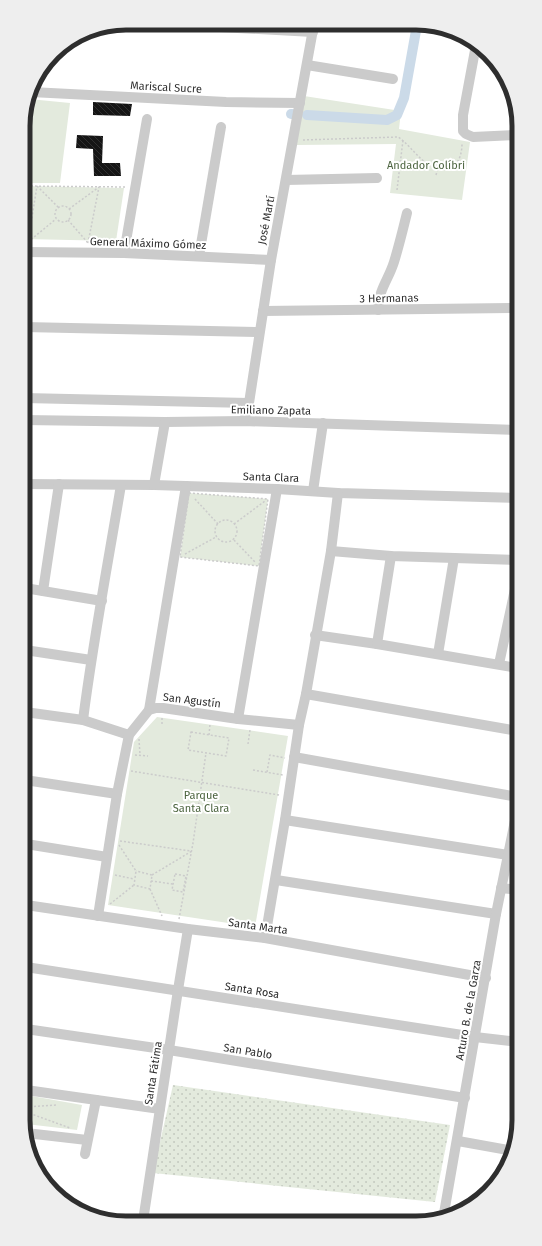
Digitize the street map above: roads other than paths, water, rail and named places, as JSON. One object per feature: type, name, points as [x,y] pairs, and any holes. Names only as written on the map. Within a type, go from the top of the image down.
[{"type":"street","name":"José Martí","points":[[244,421],[249,403],[271,260],[314,30]]},
{"type":"street","points":[[475,51],[463,115],[463,131],[473,137],[512,135]]},
{"type":"street","points":[[307,65],[393,79]]},
{"type":"street","name":"Mariscal Sucre","points":[[36,92],[226,102],[300,103]]},
{"type":"street","points":[[124,253],[147,119]]},
{"type":"street","points":[[199,256],[221,127]]},
{"type":"street","points":[[286,180],[377,178]]},
{"type":"street","points":[[378,310],[380,293],[394,263],[408,213]]},
{"type":"street","name":"General Máximo Gómez","points":[[30,252],[124,253],[271,260]]},
{"type":"street","name":"3 Hermanas","points":[[263,311],[512,308]]},
{"type":"street","points":[[30,327],[259,332]]},
{"type":"street","points":[[30,398],[249,403]]},
{"type":"street","name":"Emiliano Zapata","points":[[30,420],[165,422],[244,421],[512,430]]},
{"type":"street","points":[[154,484],[165,422]]},
{"type":"street","points":[[313,491],[323,423]]},
{"type":"street","name":"Santa Clara","points":[[30,484],[154,484],[187,489],[277,489],[338,493],[512,498]]},
{"type":"street","points":[[43,591],[59,484]]},
{"type":"street","points":[[83,720],[91,660],[121,485]]},
{"type":"street","points":[[150,710],[187,489]]},
{"type":"street","points":[[238,719],[277,489]]},
{"type":"street","points":[[265,938],[285,820],[291,758],[306,694],[315,635],[331,551],[338,493]]},
{"type":"street","points":[[331,551],[391,556],[512,560]]},
{"type":"street","points":[[377,644],[391,556]]},
{"type":"street","points":[[438,654],[454,558]]},
{"type":"street","points":[[30,589],[102,601]]},
{"type":"street","points":[[499,664],[512,603]]},
{"type":"street","points":[[315,635],[512,667]]},
{"type":"street","points":[[30,651],[91,660]]},
{"type":"street","points":[[306,694],[512,730]]},
{"type":"street","name":"San Agustín","points":[[133,734],[150,710],[156,708],[238,719],[299,725]]},
{"type":"street","points":[[30,713],[83,720],[133,734],[117,794],[98,916]]},
{"type":"street","points":[[291,758],[512,796]]},
{"type":"street","points":[[30,781],[117,794]]},
{"type":"street","points":[[285,820],[508,855]]},
{"type":"street","name":"Arturo B. de la Garza","points":[[444,1212],[458,1141],[496,914],[512,835]]},
{"type":"street","points":[[30,845],[107,857]]},
{"type":"street","points":[[276,880],[496,914]]},
{"type":"street","points":[[502,888],[512,889]]},
{"type":"street","name":"Santa Marta","points":[[30,907],[188,929],[265,938],[486,978]]},
{"type":"street","name":"Santa Fátima","points":[[144,1216],[188,929]]},
{"type":"street","name":"Santa Rosa","points":[[30,968],[475,1037],[512,1041]]},
{"type":"street","name":"San Pablo","points":[[30,1030],[169,1050],[465,1098]]},
{"type":"street","points":[[30,1091],[160,1109]]},
{"type":"street","points":[[85,1154],[96,1100]]},
{"type":"street","points":[[31,1134],[87,1140]]},
{"type":"street","points":[[458,1141],[507,1150]]},
{"type":"waterway","points":[[307,115],[387,120],[397,115],[404,98],[416,30]]},
{"type":"park label","name":"Andador Colíbri","points":[[426,165]]},
{"type":"park label","name":"Parque Santa Clara","points":[[201,801]]}]
